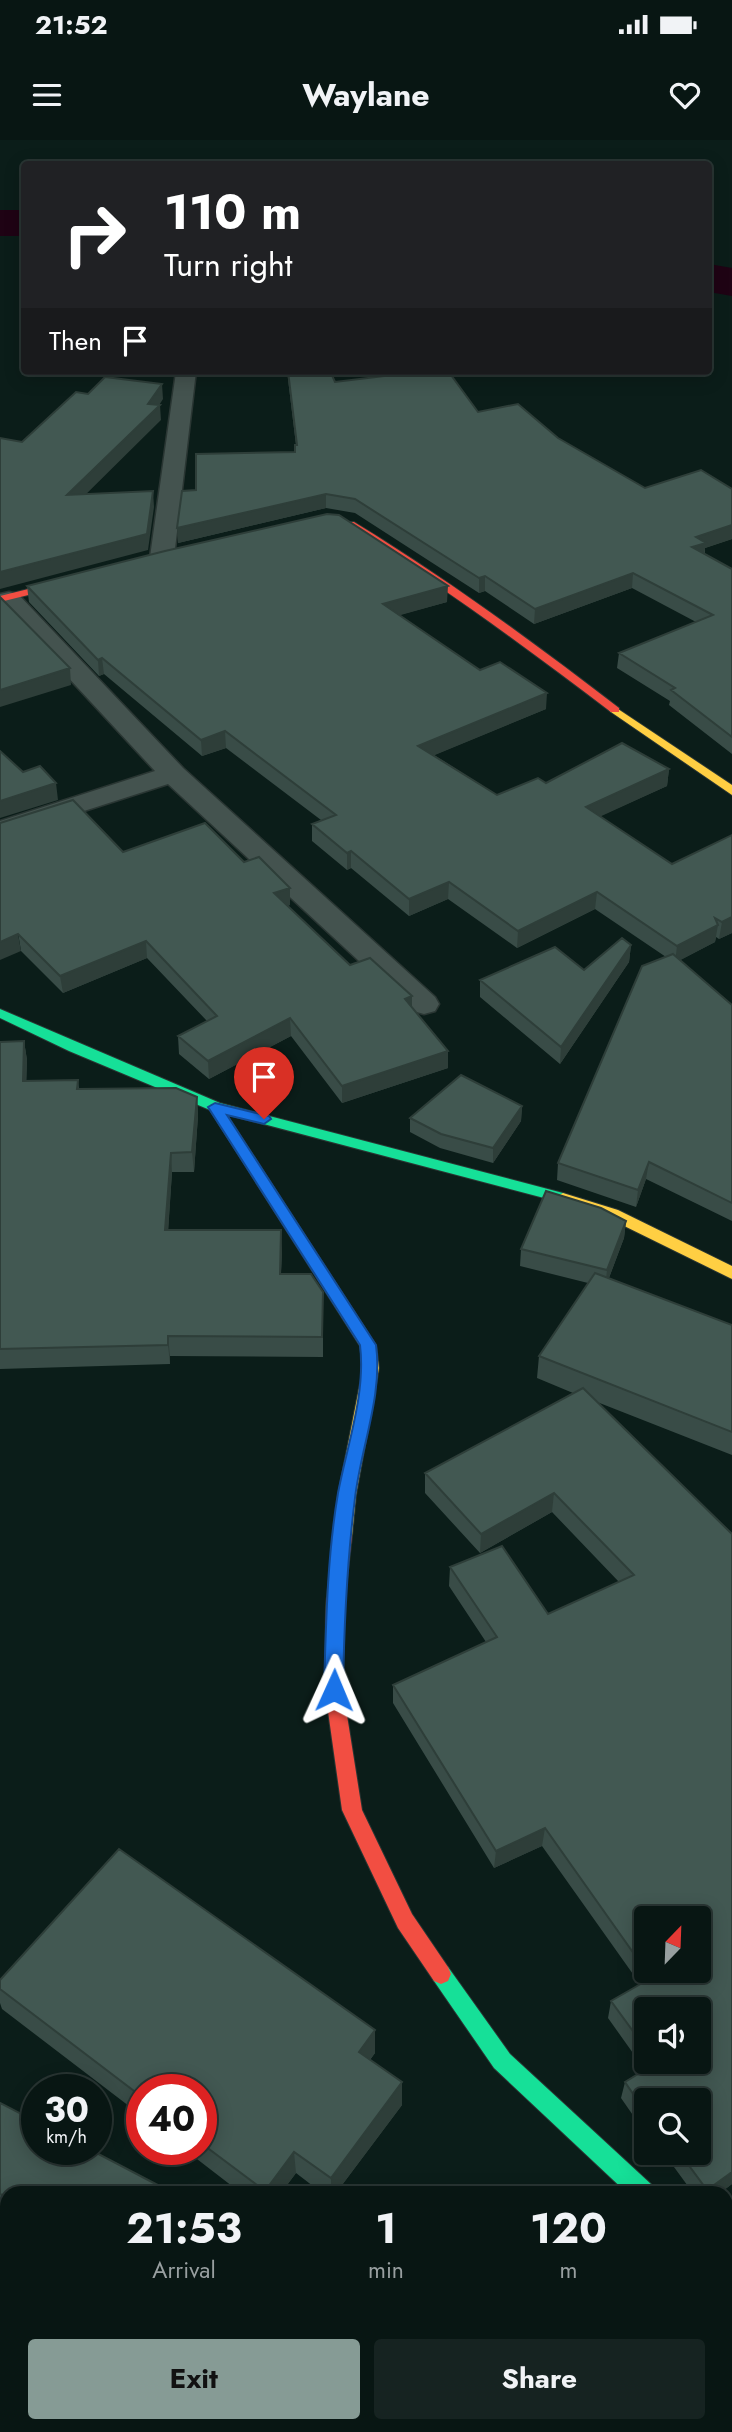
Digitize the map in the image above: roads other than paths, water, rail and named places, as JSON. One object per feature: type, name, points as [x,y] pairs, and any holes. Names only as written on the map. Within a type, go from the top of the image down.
[{"type":"street","points":[[162,557],[186,375]]},
{"type":"street","points":[[337,519],[346,521],[409,560],[607,705],[732,791]]},
{"type":"street","points":[[98,575],[4,599],[173,774],[424,1004]]},
{"type":"street","points":[[0,830],[173,774]]},
{"type":"street","points":[[0,1013],[74,1048],[215,1107],[529,1187],[613,1214],[732,1273]]},
{"type":"street","points":[[215,1107],[368,1345],[371,1368],[347,1495],[335,1605],[334,1690],[352,1810],[405,1921],[502,2061],[636,2186]]},
{"type":"waterway","points":[[0,223],[21,223]]},
{"type":"waterway","points":[[712,279],[732,282]]}]
